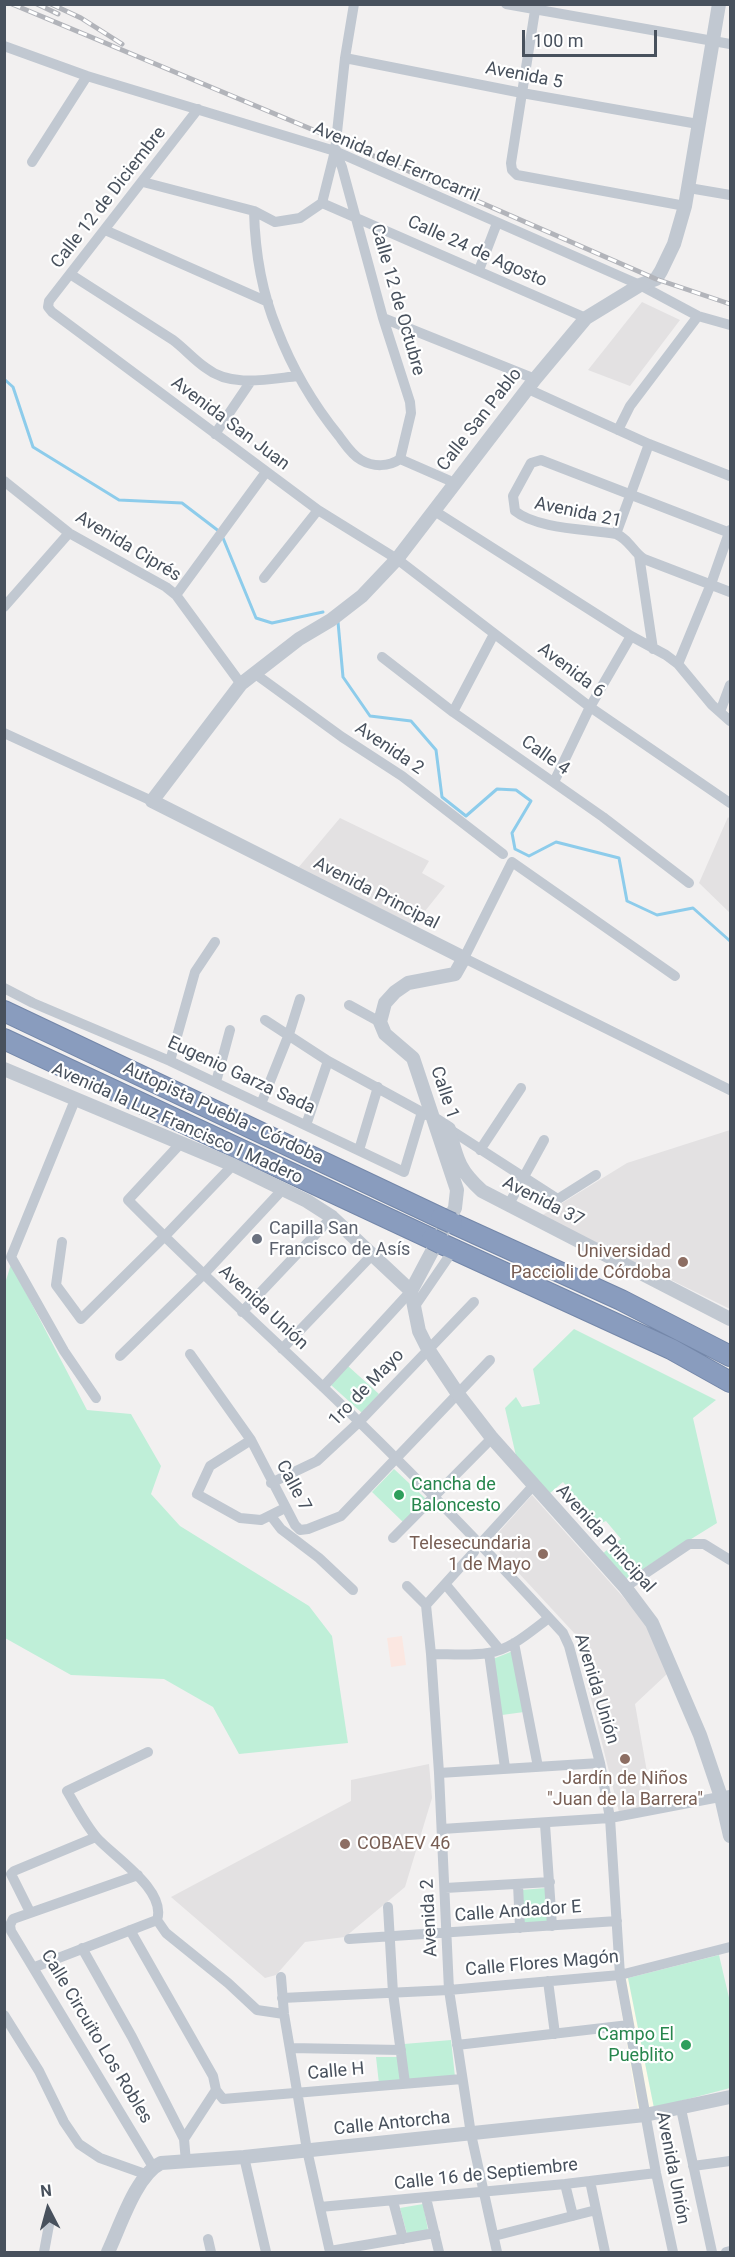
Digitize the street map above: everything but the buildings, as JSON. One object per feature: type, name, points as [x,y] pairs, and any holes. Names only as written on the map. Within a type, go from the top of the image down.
[{"type":"highway","name":"Autopista Puebla - Córdoba","points":[[4,1011],[621,1300],[730,1356]]},
{"type":"highway","name":"Autopista Puebla - Córdoba","points":[[4,1039],[660,1344],[730,1382]]},
{"type":"street","points":[[143,182],[254,211],[275,222],[300,218],[322,203],[335,152],[345,58],[354,4]]},
{"type":"street","points":[[506,4],[730,44]]},
{"type":"street","name":"Calle San Pablo","points":[[152,801],[241,684],[299,639],[331,620],[362,596],[397,559],[531,384],[586,318],[640,285],[656,279],[674,244],[685,206],[719,4]]},
{"type":"street","points":[[536,8],[511,163],[512,170],[517,175],[685,206]]},
{"type":"street","name":"Avenida del Ferrocarril","points":[[4,46],[87,76],[335,152],[640,285],[698,316],[730,325]]},
{"type":"street","name":"Avenida 5","points":[[345,58],[522,93],[698,124]]},
{"type":"street","points":[[32,162],[87,76]]},
{"type":"street","name":"Calle 12 de Diciembre","points":[[48,307],[49,301],[198,109]]},
{"type":"street","name":"Calle 12 de Octubre","points":[[335,152],[342,167],[383,318],[410,402],[411,413],[400,459]]},
{"type":"street","points":[[689,188],[730,195]]},
{"type":"street","name":"Calle 24 de Agosto","points":[[322,203],[586,318]]},
{"type":"street","points":[[254,211],[258,252],[276,328],[298,376],[329,424],[360,460],[376,466],[395,463],[400,459],[454,483]]},
{"type":"street","points":[[479,270],[497,223]]},
{"type":"street","points":[[105,230],[268,302]]},
{"type":"street","points":[[70,274],[187,350],[206,369],[219,376],[251,381],[298,376]]},
{"type":"street","name":"Avenida San Juan","points":[[48,307],[318,510],[397,559]]},
{"type":"street","points":[[618,430],[630,406],[698,316]]},
{"type":"street","points":[[383,318],[531,384],[618,430],[730,476]]},
{"type":"street","points":[[215,434],[251,381]]},
{"type":"street","points":[[616,534],[649,444]]},
{"type":"street","name":"Avenida 21","points":[[629,495],[541,460],[531,463],[513,496],[515,511],[523,518],[545,524],[616,534],[626,539],[639,555],[730,592]]},
{"type":"street","points":[[176,595],[266,472]]},
{"type":"street","name":"Avenida Ciprés","points":[[4,481],[69,533],[166,587],[176,595],[241,684]]},
{"type":"street","points":[[629,495],[730,532],[678,664]]},
{"type":"street","points":[[264,578],[318,510]]},
{"type":"street","points":[[433,510],[678,664],[730,721]]},
{"type":"street","points":[[4,607],[69,533]]},
{"type":"street","points":[[639,555],[653,649]]},
{"type":"street","name":"Avenida 6","points":[[397,559],[590,707],[730,803]]},
{"type":"street","points":[[453,711],[494,634]]},
{"type":"street","points":[[554,782],[590,707],[631,636]]},
{"type":"street","name":"Calle 4","points":[[382,657],[453,711],[603,817],[689,883]]},
{"type":"street","name":"Avenida 2","points":[[254,673],[342,737],[402,776],[503,854]]},
{"type":"street","points":[[720,712],[730,685]]},
{"type":"street","name":"Avenida Principal","points":[[4,733],[152,801],[730,1090]]},
{"type":"street","points":[[349,1005],[383,1028],[386,1003],[395,992],[408,983],[455,974],[512,862],[675,976]]},
{"type":"street","points":[[170,1060],[195,972],[215,942]]},
{"type":"street","name":"Eugenio Garza Sada","points":[[4,988],[33,1003],[170,1060],[404,1172],[422,1112]]},
{"type":"street","points":[[261,1104],[289,1035],[300,999]]},
{"type":"street","points":[[265,1020],[328,1061],[422,1112],[558,1199],[596,1175]]},
{"type":"street","name":"Calle 1","points":[[383,1028],[413,1058],[458,1190],[457,1200],[411,1292]]},
{"type":"street","points":[[216,1082],[230,1030]]},
{"type":"street","points":[[306,1125],[328,1061]]},
{"type":"street","name":"Avenida la Luz Francisco I Madero","points":[[4,1069],[233,1165],[307,1201],[332,1217],[411,1292]]},
{"type":"street","points":[[359,1150],[378,1087]]},
{"type":"street","points":[[480,1150],[521,1088]]},
{"type":"street","points":[[75,1100],[11,1257],[64,1351],[96,1398]]},
{"type":"street","name":"Avenida 37","points":[[449,1129],[459,1165],[482,1191],[730,1318]]},
{"type":"street","points":[[509,1204],[544,1140]]},
{"type":"street","name":"Avenida Unión","points":[[181,1143],[128,1200],[202,1275],[323,1387],[433,1496],[478,1548],[563,1633],[569,1646],[600,1763],[610,1818],[620,1975],[673,2253]]},
{"type":"street","points":[[62,1242],[56,1285],[81,1319],[233,1165]]},
{"type":"street","points":[[120,1356],[202,1275],[283,1189]]},
{"type":"street","points":[[242,1312],[332,1217]]},
{"type":"street","points":[[415,1306],[443,1244]]},
{"type":"street","points":[[282,1349],[372,1255]]},
{"type":"street","points":[[323,1387],[411,1292]]},
{"type":"street","name":"Avenida Principal","points":[[411,1292],[415,1306],[415,1320],[428,1349],[458,1394],[533,1486],[644,1610],[658,1635],[726,1796],[730,1836]]},
{"type":"street","name":"1ro de Mayo","points":[[272,1483],[317,1461],[359,1422],[474,1302]]},
{"type":"street","name":"Calle 7","points":[[190,1354],[251,1440],[285,1508],[300,1530],[341,1516],[396,1460]]},
{"type":"street","points":[[396,1460],[490,1360]]},
{"type":"street","points":[[393,1538],[492,1438]]},
{"type":"street","points":[[251,1440],[210,1466],[196,1494],[240,1518],[261,1520],[285,1508]]},
{"type":"street","points":[[407,1586],[426,1605],[533,1486]]},
{"type":"street","points":[[271,1516],[281,1529],[319,1558],[353,1590]]},
{"type":"street","points":[[624,1587],[689,1544],[704,1544],[730,1560]]},
{"type":"street","points":[[446,1585],[495,1652],[505,1768]]},
{"type":"street","name":"Avenida 2","points":[[426,1605],[439,1773],[449,1990],[471,2134],[497,2253]]},
{"type":"street","points":[[431,1654],[495,1652],[514,1643],[549,1618]]},
{"type":"street","points":[[514,1643],[538,1767]]},
{"type":"street","points":[[148,1752],[67,1791],[96,1837],[150,1888],[159,1914],[157,1920]]},
{"type":"street","points":[[439,1773],[600,1763]]},
{"type":"street","points":[[442,1829],[610,1818],[726,1796]]},
{"type":"street","points":[[545,1824],[552,1926]]},
{"type":"street","points":[[96,1837],[11,1874],[30,1912],[138,1875]]},
{"type":"street","points":[[445,1888],[550,1882]]},
{"type":"street","points":[[518,1884],[520,1928]]},
{"type":"street","points":[[388,1906],[393,1993],[405,2083]]},
{"type":"street","name":"Calle Circuito Los Robles","points":[[30,1912],[13,1919],[10,1925],[12,1931],[35,1967],[149,2170]]},
{"type":"street","points":[[35,1967],[157,1920]]},
{"type":"street","points":[[157,1920],[166,1933],[228,1983],[256,2010],[284,2014]]},
{"type":"street","name":"Calle Andador E","points":[[349,1939],[617,1922]]},
{"type":"street","points":[[130,1930],[213,2076],[216,2090],[184,2139]]},
{"type":"street","name":"Calle Flores Magón","points":[[282,1998],[449,1990],[620,1975],[730,1947]]},
{"type":"street","points":[[82,1948],[132,2037],[184,2139],[186,2162]]},
{"type":"street","points":[[280,1977],[307,2150],[330,2252],[435,2233]]},
{"type":"street","points":[[548,1981],[555,2034]]},
{"type":"street","points":[[4,2015],[39,2072],[64,2121],[80,2144],[100,2158],[149,2170],[108,2253]]},
{"type":"street","points":[[457,2045],[629,2025]]},
{"type":"street","points":[[290,2048],[401,2050]]},
{"type":"street","name":"Calle H","points":[[216,2090],[223,2098],[462,2079]]},
{"type":"street","name":"Calle Antorcha","points":[[149,2170],[161,2163],[244,2157],[645,2115],[730,2097]]},
{"type":"street","points":[[681,2109],[712,2253]]},
{"type":"street","points":[[244,2157],[266,2253]]},
{"type":"street","points":[[693,2166],[730,2161]]},
{"type":"street","name":"Calle 16 de Septiembre","points":[[320,2207],[656,2173]]},
{"type":"street","points":[[590,2181],[605,2253]]},
{"type":"street","points":[[565,2184],[573,2216]]},
{"type":"street","points":[[426,2198],[439,2253]]},
{"type":"street","points":[[393,2201],[403,2239]]},
{"type":"street","points":[[494,2236],[596,2210]]},
{"type":"street","points":[[44,2253],[49,2225]]},
{"type":"street","points":[[208,2238],[211,2253]]},
{"type":"street","points":[[726,2253],[730,2251]]},
{"type":"shaded area","points":[[642,302],[680,320],[630,386],[588,370]]},
{"type":"shaded area","points":[[728,817],[730,819],[730,913],[699,883]]},
{"type":"shaded area","points":[[340,818],[429,861],[422,873],[445,886],[414,925],[298,868]]},
{"type":"shaded area","name":"Universidad Paccioli de Córdoba","points":[[730,1130],[730,1309],[541,1216],[627,1163]]},
{"type":"shaded area","points":[[532,1495],[640,1616],[650,1631],[667,1674],[635,1704],[653,1806],[619,1812],[575,1634],[490,1542]]},
{"type":"shaded area","points":[[402,1636],[406,1665],[391,1667],[387,1638]]},
{"type":"shaded area","name":"COBAEV 46","points":[[429,1764],[432,1798],[405,1887],[345,1937],[305,1942],[276,1975],[265,1978],[171,1897],[351,1801],[351,1780]]},
{"type":"shaded area","points":[[628,1978],[654,2108],[638,2111],[616,1980]]},
{"type":"green space","points":[[11,1264],[87,1410],[131,1414],[161,1466],[151,1494],[180,1526],[309,1606],[332,1636],[348,1743],[239,1754],[213,1707],[164,1679],[71,1675],[5,1638],[4,1287]]},
{"type":"green space","points":[[574,1329],[716,1400],[693,1418],[717,1523],[625,1580],[602,1554],[621,1539],[606,1521],[592,1527],[580,1512],[584,1507],[563,1482],[549,1494],[516,1456],[505,1408],[516,1397],[522,1407],[540,1404],[533,1369]]},
{"type":"green space","points":[[348,1366],[379,1394],[362,1413],[331,1385]]},
{"type":"green space","name":"Cancha de Baloncesto","points":[[394,1469],[426,1499],[403,1522],[372,1492]]},
{"type":"green space","points":[[513,1651],[524,1712],[502,1715],[493,1659]]},
{"type":"green space","points":[[546,1888],[549,1924],[523,1925],[521,1890]]},
{"type":"green space","name":"Campo El Pueblito","points":[[719,1955],[730,2002],[730,2088],[654,2108],[628,1978]]},
{"type":"green space","points":[[451,2040],[455,2077],[408,2082],[404,2044]]},
{"type":"green space","points":[[376,2057],[399,2057],[402,2082],[379,2084]]},
{"type":"green space","points":[[423,2204],[428,2230],[407,2234],[400,2208]]},
{"type":"waterway","points":[[4,379],[13,387],[33,447],[119,500],[182,503],[220,532]]},
{"type":"waterway","points":[[223,538],[256,618],[272,623],[323,612]]},
{"type":"waterway","points":[[338,622],[343,677],[370,716],[411,721],[436,750],[442,797],[466,816],[497,789],[516,790],[531,801],[512,833],[515,849],[529,856],[556,842],[619,858],[627,901],[657,915],[693,908],[730,941]]},
{"type":"railway","points":[[12,4],[335,139],[656,279],[730,304]]},
{"type":"railway","points":[[37,4],[58,14]]},
{"type":"railway","points":[[51,4],[81,18],[122,44]]},
{"type":"place","name":"Capilla San Francisco de Asís","points":[[257,1239]]},
{"type":"place","name":"Universidad Paccioli de Córdoba","points":[[683,1262]]},
{"type":"place","name":"Cancha de Baloncesto","points":[[399,1495]]},
{"type":"place","name":"Telesecundaria 1 de Mayo","points":[[543,1554]]},
{"type":"place","name":"Jardín de Niños \"Juan de la Barrera\"","points":[[625,1759]]},
{"type":"place","name":"COBAEV 46","points":[[345,1844]]},
{"type":"place","name":"Campo El Pueblito","points":[[686,2045]]}]
